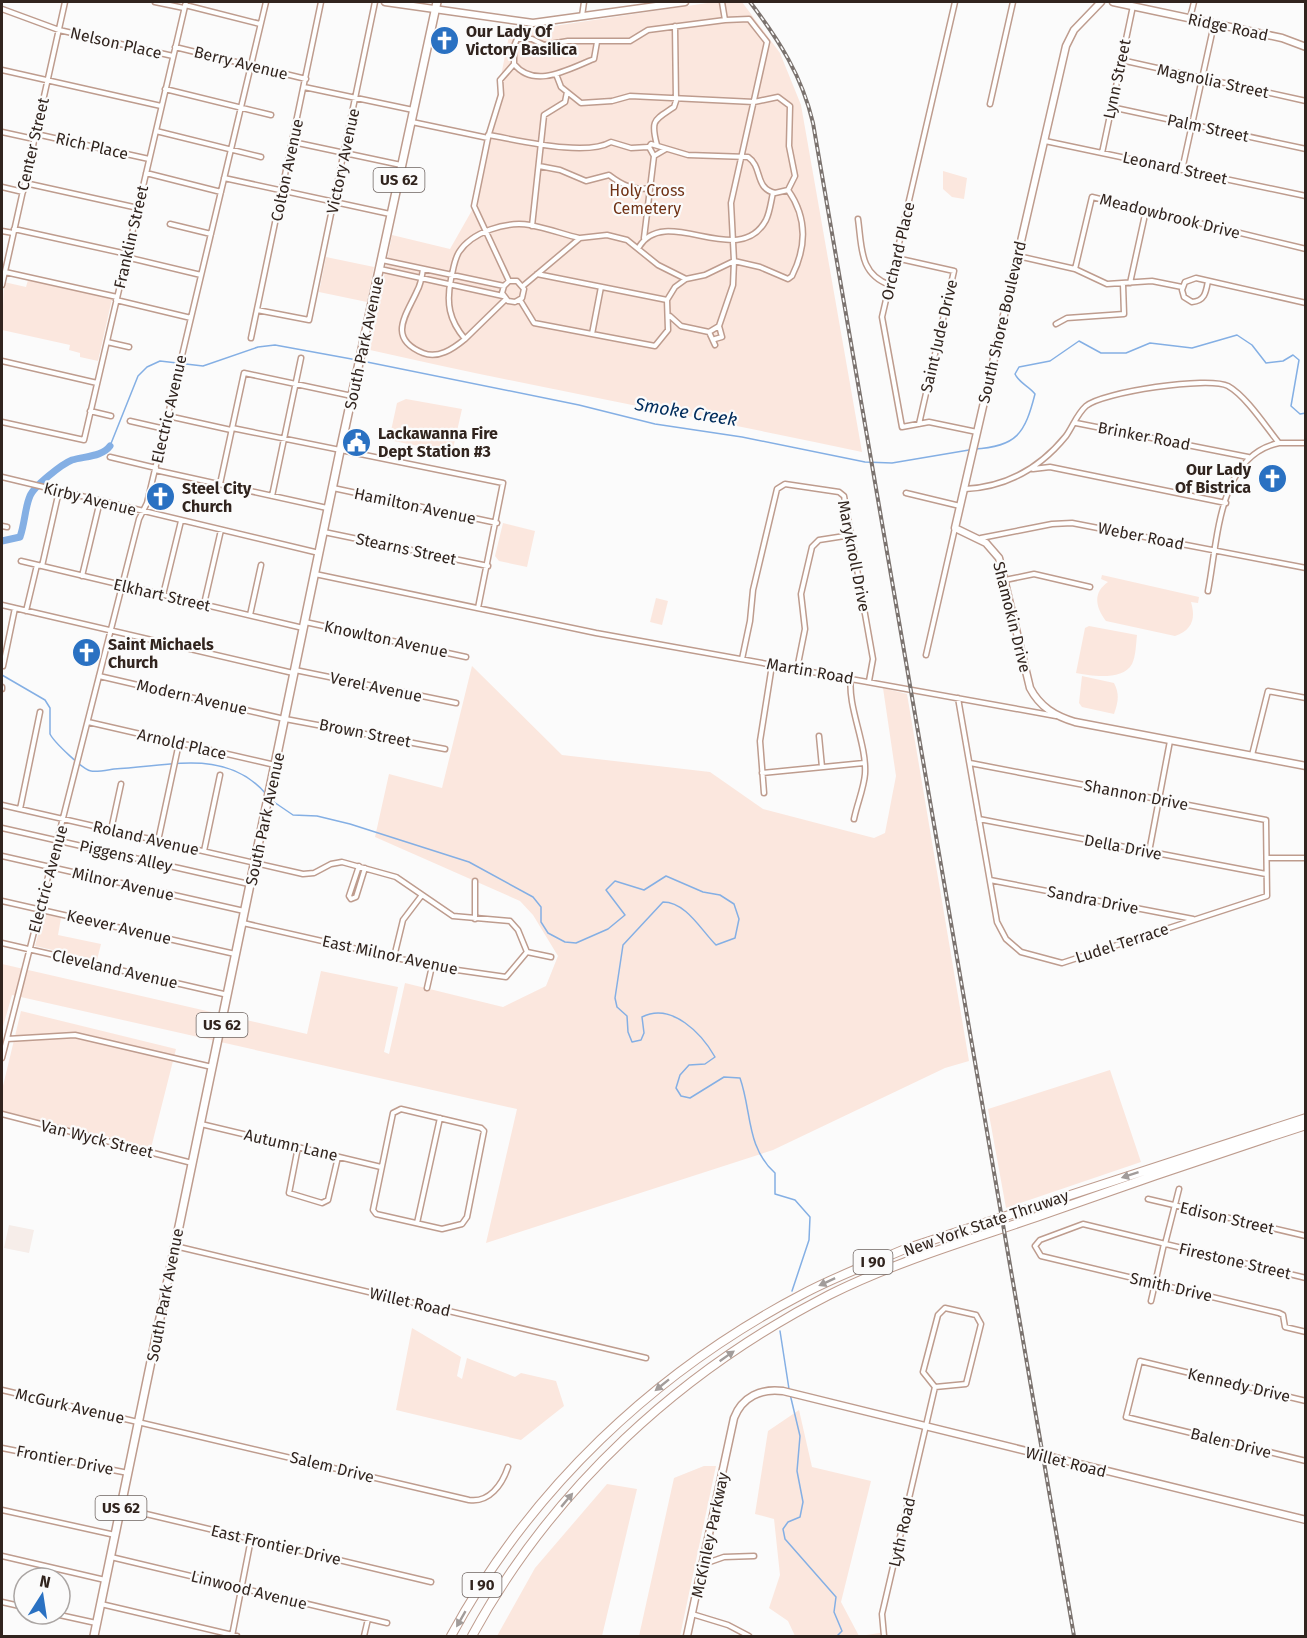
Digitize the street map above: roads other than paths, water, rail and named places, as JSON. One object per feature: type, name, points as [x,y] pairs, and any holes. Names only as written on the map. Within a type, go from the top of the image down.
[{"type":"highway","name":"New York State Thruway","points":[[451,1636],[501,1555],[570,1469],[641,1402],[684,1367],[754,1320],[848,1272],[905,1250],[1305,1118]]},
{"type":"highway","name":"New York State Thruway","points":[[472,1636],[525,1554],[585,1480],[673,1396],[762,1333],[829,1295],[906,1262],[1305,1125]]},
{"type":"main road","name":"South Park Avenue","points":[[94,1636],[269,803],[328,508],[436,6]]},
{"type":"street","name":"Center Street","points":[[2,285],[65,2]]},
{"type":"street","points":[[155,2],[185,5],[260,24]]},
{"type":"street","name":"Electric Avenue","points":[[2,1058],[80,757],[110,630],[165,429],[266,2]]},
{"type":"street","name":"Colton Avenue","points":[[251,338],[321,2]]},
{"type":"street","name":"Victory Avenue","points":[[257,310],[309,320],[375,2]]},
{"type":"street","points":[[385,2],[436,6],[533,23],[685,2]]},
{"type":"street","points":[[582,18],[584,2]]},
{"type":"street","points":[[625,11],[628,2]]},
{"type":"street","points":[[722,2],[725,20]]},
{"type":"street","name":"Orchard Place","points":[[955,2],[882,317],[902,427],[929,422],[976,436]]},
{"type":"street","points":[[990,104],[1013,2]]},
{"type":"street","name":"South Shore Boulevard","points":[[926,655],[1068,40],[1101,2]]},
{"type":"street","name":"Ridge Road","points":[[1113,2],[1282,38],[1305,47]]},
{"type":"street","points":[[1190,18],[1194,2]]},
{"type":"street","name":"Franklin Street","points":[[2,422],[84,441],[185,5]]},
{"type":"street","name":"Lynn Street","points":[[1102,153],[1133,6]]},
{"type":"street","name":"Nelson Place","points":[[2,9],[58,30],[173,56]]},
{"type":"street","points":[[509,281],[474,206],[488,137],[501,95],[500,80],[514,64],[514,46],[517,39],[521,37],[544,45],[568,41],[630,40],[648,30],[749,18],[767,42],[731,203],[733,285],[719,326],[722,337],[715,342],[709,332]]},
{"type":"street","points":[[1182,170],[1214,24]]},
{"type":"street","points":[[639,247],[644,239],[654,156],[653,125],[656,118],[674,107],[675,26]]},
{"type":"street","points":[[514,64],[537,77],[556,74],[594,58],[597,42]]},
{"type":"street","name":"Berry Avenue","points":[[175,47],[306,79]]},
{"type":"street","name":"Magnolia Street","points":[[1121,60],[1305,100]]},
{"type":"street","points":[[2,70],[161,106]]},
{"type":"street","points":[[556,74],[561,87],[581,103],[612,101],[630,96],[754,102],[778,97],[790,106],[789,146],[795,177],[788,190]]},
{"type":"street","points":[[304,87],[413,110]]},
{"type":"street","points":[[165,89],[271,115]]},
{"type":"street","points":[[532,226],[544,115],[565,102],[567,91]]},
{"type":"street","name":"Palm Street","points":[[1111,107],[1305,149]]},
{"type":"street","points":[[411,122],[564,149],[580,146],[601,147],[611,142],[631,148],[652,145],[688,155],[742,156],[753,161],[759,182],[773,193],[788,190]]},
{"type":"street","points":[[156,131],[261,157]]},
{"type":"street","name":"Rich Place","points":[[2,132],[35,136],[149,159]]},
{"type":"street","name":"Leonard Street","points":[[1044,140],[1305,196]]},
{"type":"street","points":[[293,142],[402,165]]},
{"type":"street","points":[[654,156],[666,149]]},
{"type":"street","points":[[539,166],[560,170],[586,180],[609,175],[627,186],[637,189],[650,188]]},
{"type":"street","points":[[146,173],[221,192]]},
{"type":"street","points":[[224,178],[392,214]]},
{"type":"street","points":[[25,183],[138,208]]},
{"type":"street","points":[[2,187],[23,192]]},
{"type":"street","points":[[520,300],[534,323],[655,346],[668,330],[670,316],[668,300],[675,288],[686,279],[705,275],[734,261],[760,267],[788,279],[792,276],[803,246],[804,233],[797,204],[788,190]]},
{"type":"street","points":[[644,239],[659,231],[718,240],[748,236],[766,220],[773,193]]},
{"type":"street","name":"Meadowbrook Drive","points":[[1075,269],[1092,197],[1305,249]]},
{"type":"street","points":[[1130,283],[1146,210]]},
{"type":"street","points":[[858,219],[866,267],[872,277],[890,285]]},
{"type":"street","points":[[170,224],[211,234]]},
{"type":"street","points":[[465,339],[454,325],[447,305],[450,285],[459,253],[472,239],[485,231],[501,227],[532,226],[580,238],[607,235],[627,240],[639,247],[658,265],[686,279]]},
{"type":"street","points":[[2,231],[14,231],[127,255],[201,275]]},
{"type":"street","points":[[523,286],[580,238]]},
{"type":"street","points":[[1018,255],[1075,269],[1101,282],[1123,284],[1159,282],[1182,287]]},
{"type":"street","name":"Saint Jude Drive","points":[[896,258],[954,272],[919,424]]},
{"type":"street","points":[[382,260],[504,286]]},
{"type":"street","points":[[380,269],[421,278],[505,298],[512,302],[520,300],[524,293],[523,286],[517,281],[509,281],[504,286],[505,298],[465,339],[455,347],[438,354],[424,354],[407,342],[403,335],[404,313],[416,294],[421,278],[423,269]]},
{"type":"street","points":[[3,274],[117,298],[191,318]]},
{"type":"street","points":[[537,274],[668,300]]},
{"type":"street","points":[[1208,281],[1204,296],[1196,302],[1184,297],[1182,287],[1187,280],[1193,278],[1208,281],[1305,303]]},
{"type":"street","points":[[1056,324],[1067,318],[1124,314],[1123,284]]},
{"type":"street","points":[[592,334],[601,287]]},
{"type":"street","points":[[670,316],[681,326]]},
{"type":"street","points":[[668,330],[681,326],[709,332],[719,326]]},
{"type":"street","points":[[107,342],[129,347]]},
{"type":"street","points":[[272,496],[301,358]]},
{"type":"street","points":[[2,362],[97,383]]},
{"type":"street","points":[[220,484],[244,372],[352,396]]},
{"type":"street","points":[[964,489],[994,485],[1029,470],[1052,452],[1076,423],[1084,408],[1103,396],[1210,382],[1233,389],[1280,443]]},
{"type":"street","points":[[90,411],[111,416]]},
{"type":"street","points":[[168,416],[503,483],[497,523],[478,608]]},
{"type":"street","points":[[130,421],[165,429]]},
{"type":"street","name":"Brinker Road","points":[[1076,423],[1249,457]]},
{"type":"street","points":[[1208,591],[1232,480],[1249,457],[1280,443],[1305,443]]},
{"type":"street","points":[[110,457],[328,508]]},
{"type":"street","points":[[1029,470],[1050,467],[1226,502]]},
{"type":"street","name":"Kirby Avenue","points":[[2,477],[319,553]]},
{"type":"street","name":"Maryknoll Drive","points":[[742,659],[750,621],[753,590],[779,486],[785,484],[842,493],[873,659],[869,681]]},
{"type":"street","name":"Hamilton Avenue","points":[[333,488],[497,523]]},
{"type":"street","points":[[26,611],[60,491]]},
{"type":"street","points":[[906,493],[960,506]]},
{"type":"street","points":[[82,576],[100,501]]},
{"type":"street","points":[[164,595],[181,521]]},
{"type":"street","name":"Weber Road","points":[[977,537],[986,538],[1052,524],[1072,523],[1305,568]]},
{"type":"street","points":[[2,526],[7,527]]},
{"type":"street","name":"Shamokin Drive","points":[[955,528],[977,537],[996,553],[1005,580],[1030,688],[1041,704],[1059,717]]},
{"type":"street","points":[[204,604],[221,530]]},
{"type":"street","name":"Stearns Street","points":[[324,532],[488,566]]},
{"type":"street","points":[[797,669],[806,629],[801,594],[812,547],[819,540],[851,535]]},
{"type":"street","name":"Elkhart Street","points":[[21,561],[250,615],[304,625]]},
{"type":"street","points":[[250,615],[261,565]]},
{"type":"street","name":"Martin Road","points":[[315,574],[478,608],[772,665],[1059,717],[1305,766]]},
{"type":"street","points":[[1005,580],[1034,574],[1090,587]]},
{"type":"street","name":"Verel Avenue","points":[[2,605],[295,672],[456,704]]},
{"type":"street","points":[[3,666],[15,608]]},
{"type":"street","name":"Knowlton Avenue","points":[[304,625],[466,657]]},
{"type":"street","points":[[764,794],[760,741],[762,716],[772,665]]},
{"type":"street","name":"Modern Avenue","points":[[99,676],[286,718]]},
{"type":"street","points":[[851,678],[850,696],[856,709],[865,773],[854,819]]},
{"type":"street","points":[[1252,755],[1268,691],[1305,698]]},
{"type":"street","name":"Ludel Terrace","points":[[958,698],[997,921],[1006,939],[1027,955],[1062,963],[1267,896],[1267,858]]},
{"type":"street","points":[[20,809],[40,712]]},
{"type":"street","name":"Brown Street","points":[[286,718],[445,749]]},
{"type":"street","name":"Arnold Place","points":[[88,722],[276,765]]},
{"type":"street","points":[[819,736],[822,767]]},
{"type":"street","points":[[1149,852],[1170,740]]},
{"type":"street","points":[[158,841],[179,743]]},
{"type":"street","points":[[762,773],[864,763]]},
{"type":"street","name":"Shannon Drive","points":[[970,763],[1266,820],[1267,858]]},
{"type":"street","points":[[204,851],[220,775]]},
{"type":"street","points":[[111,830],[121,784]]},
{"type":"street","name":"Roland Avenue","points":[[2,805],[303,874],[314,873],[336,863],[359,866]]},
{"type":"street","name":"Della Drive","points":[[979,819],[1266,874]]},
{"type":"street","name":"Piggens Alley","points":[[2,828],[251,885]]},
{"type":"street","name":"Milnor Avenue","points":[[2,856],[245,912]]},
{"type":"street","points":[[1267,858],[1305,858]]},
{"type":"street","points":[[364,868],[356,897],[351,899],[349,896],[359,866],[396,877],[447,913],[475,919],[510,921],[518,930],[527,952],[551,957]]},
{"type":"street","name":"Sandra Drive","points":[[990,880],[1196,919]]},
{"type":"street","points":[[475,881],[475,919]]},
{"type":"street","points":[[394,957],[403,920],[422,895]]},
{"type":"street","name":"Keever Avenue","points":[[2,901],[237,954]]},
{"type":"street","name":"East Milnor Avenue","points":[[243,923],[432,966],[506,977],[527,952]]},
{"type":"street","name":"Cleveland Avenue","points":[[2,943],[228,995]]},
{"type":"street","points":[[427,988],[432,966]]},
{"type":"street","points":[[7,1040],[75,1035],[213,1068]]},
{"type":"street","points":[[401,1109],[440,1118],[483,1129],[485,1134],[465,1222],[446,1229],[374,1213],[372,1208],[395,1111],[401,1109]]},
{"type":"street","name":"Van Wyck Street","points":[[2,1114],[192,1163]]},
{"type":"street","points":[[417,1223],[440,1118]]},
{"type":"street","name":"Autumn Lane","points":[[201,1124],[381,1167]]},
{"type":"street","points":[[298,1147],[289,1193],[322,1203],[328,1200],[339,1156]]},
{"type":"street","points":[[1151,1301],[1179,1189]]},
{"type":"street","name":"Edison Street","points":[[1148,1199],[1305,1236]]},
{"type":"street","name":"Firestone Street","points":[[1083,1224],[1305,1278]]},
{"type":"street","name":"Smith Drive","points":[[1083,1224],[1036,1242],[1036,1251],[1041,1256],[1281,1314],[1285,1327],[1305,1332]]},
{"type":"street","name":"Willet Road","points":[[175,1246],[646,1358]]},
{"type":"street","points":[[945,1308],[976,1315],[981,1324],[967,1382],[961,1386],[934,1387],[923,1374],[939,1312],[945,1308]]},
{"type":"street","name":"Kennedy Drive","points":[[1156,1424],[1126,1417],[1140,1361],[1305,1401]]},
{"type":"street","name":"Lyth Road","points":[[884,1636],[882,1614],[934,1387]]},
{"type":"street","name":"McGurk Avenue","points":[[2,1390],[140,1421]]},
{"type":"street","name":"Willet Road","points":[[756,1396],[778,1392],[801,1397],[1305,1520]]},
{"type":"street","name":"McKinley Parkway","points":[[687,1636],[738,1410],[756,1396]]},
{"type":"street","name":"Salem Drive","points":[[140,1421],[469,1500],[478,1501],[490,1496],[508,1467]]},
{"type":"street","name":"Balen Drive","points":[[1156,1424],[1305,1461]]},
{"type":"street","name":"Frontier Drive","points":[[2,1448],[129,1473]]},
{"type":"street","name":"East Frontier Drive","points":[[121,1508],[431,1582]]},
{"type":"street","points":[[2,1510],[116,1535]]},
{"type":"street","points":[[101,1604],[234,1636],[251,1539]]},
{"type":"street","points":[[2,1556],[106,1580]]},
{"type":"street","points":[[704,1564],[724,1557],[754,1556]]},
{"type":"street","name":"Linwood Avenue","points":[[111,1557],[387,1623]]},
{"type":"street","points":[[692,1614],[728,1625],[749,1636]]},
{"type":"street","points":[[72,1618],[97,1623]]},
{"type":"street","points":[[364,1636],[368,1619]]},
{"type":"waterway","name":"Smoke Creek","points":[[974,449],[989,448],[1010,441],[1023,428],[1035,394],[1015,374],[1019,367],[1050,361],[1079,341],[1101,353],[1126,353],[1150,343],[1192,348],[1237,335],[1252,345],[1266,363],[1283,361],[1293,355],[1299,360],[1291,406],[1300,414],[1306,413]]},
{"type":"waterway","name":"Smoke Creek","points":[[110,446],[138,376],[147,367],[160,361],[203,366],[258,347],[275,345],[357,360]]},
{"type":"waterway","name":"Smoke Creek","points":[[362,361],[579,405],[655,424],[742,437],[865,462],[892,463],[969,450]]},
{"type":"waterway","name":"Smoke Creek","points":[[2,541],[20,537],[30,496],[42,481],[67,462],[98,454],[110,446]]},
{"type":"waterway","points":[[2,675],[45,700],[50,708],[50,734],[69,755],[91,771],[195,763],[215,765],[233,770],[250,779],[266,794]]},
{"type":"waterway","points":[[271,800],[293,815],[317,816],[350,824],[469,862],[533,897],[541,907],[541,922],[548,933],[565,942],[576,943],[608,929],[625,915],[606,890],[615,881],[644,890],[666,876],[703,892],[720,895],[734,904],[739,919],[735,938],[716,945],[686,912],[671,903],[663,902],[623,945],[615,998],[617,1007],[627,1016],[628,1032],[632,1042],[641,1040],[644,1033],[642,1017],[653,1013],[675,1017],[685,1023],[709,1048],[715,1057],[705,1064],[689,1065],[680,1075],[676,1088],[681,1096],[690,1098],[724,1077],[740,1078],[754,1140],[759,1152],[775,1173],[775,1194],[795,1200],[810,1217],[809,1240],[792,1291]]},
{"type":"waterway","points":[[780,1331],[789,1389]]},
{"type":"waterway","points":[[790,1394],[800,1436],[797,1471],[803,1502],[800,1517],[788,1522],[783,1529],[785,1539],[836,1597],[834,1612],[842,1631],[837,1636]]},
{"type":"railway","points":[[750,2],[771,30],[796,74],[813,123],[1074,1636]]},
{"type":"place","name":"Our Lady Of Victory Basilica","points":[[445,40]]},
{"type":"place","name":"Lackawanna Fire Dept Station #3","points":[[357,442]]},
{"type":"place","name":"Our Lady Of Bistrica","points":[[1272,478]]},
{"type":"place","name":"Steel City Church","points":[[161,497]]},
{"type":"place","name":"Saint Michaels Church","points":[[87,653]]},
{"type":"park label","name":"Holy Cross Cemetery","points":[[647,199]]}]
